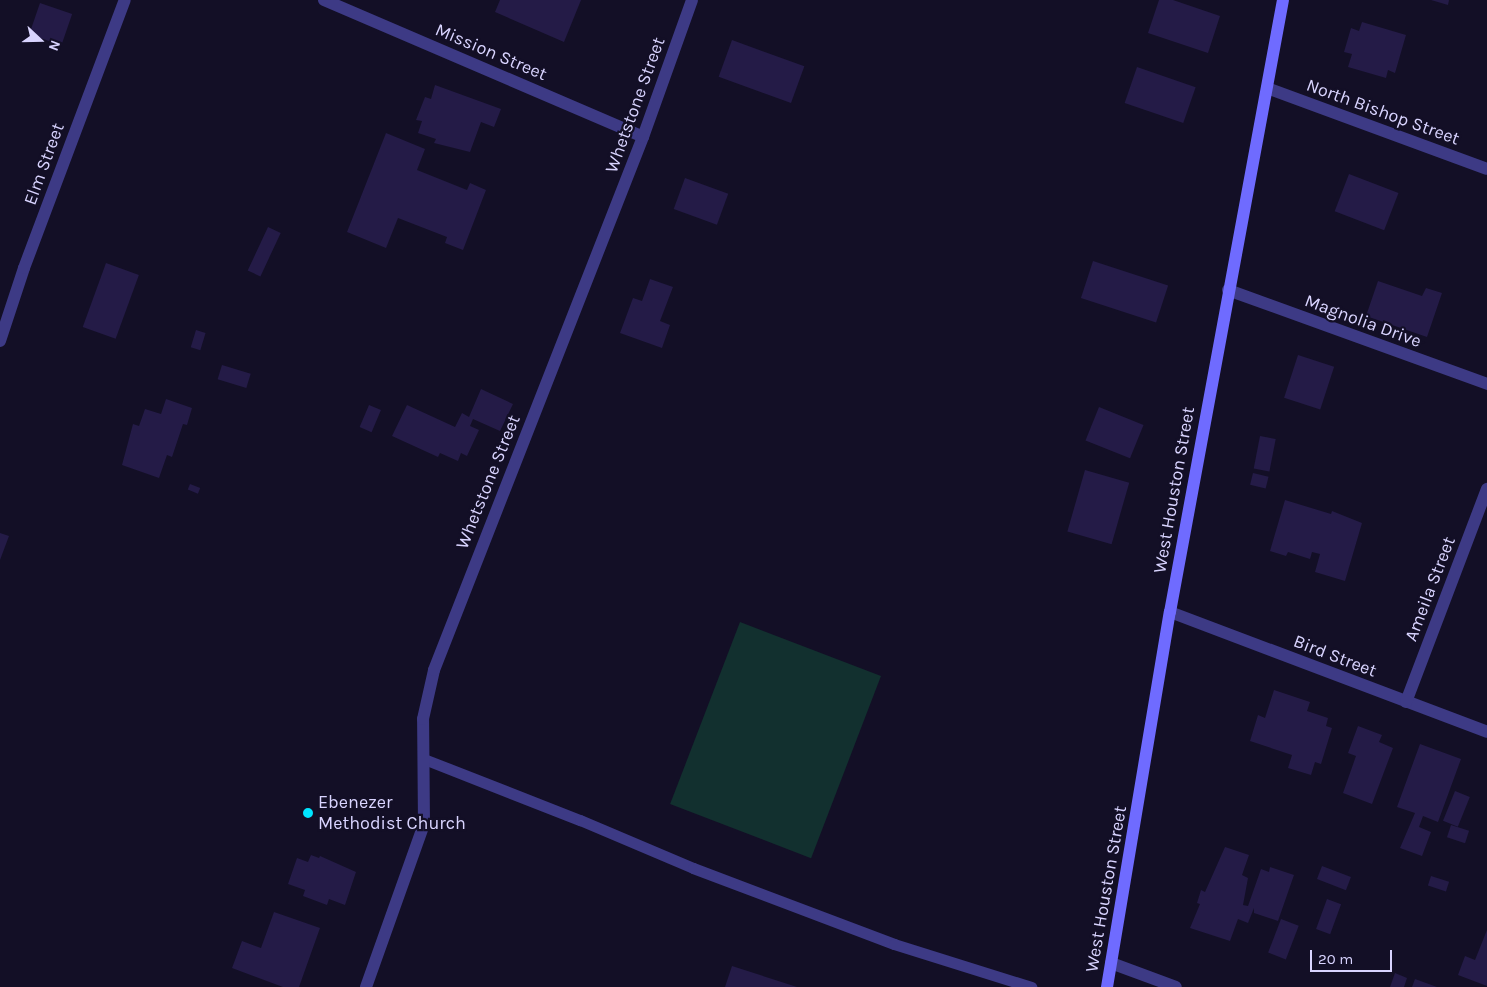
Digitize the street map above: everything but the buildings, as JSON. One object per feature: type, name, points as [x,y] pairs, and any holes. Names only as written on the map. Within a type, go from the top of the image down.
[{"type":"main road","name":"West Houston Street","points":[[1106,987],[1170,612],[1283,0]]},
{"type":"street","name":"Elm Street","points":[[0,341],[24,268],[125,0]]},
{"type":"street","name":"Mission Street","points":[[324,0],[644,137]]},
{"type":"street","name":"Whetstone Street","points":[[366,987],[424,824],[424,719],[440,655],[644,137],[692,0]]},
{"type":"street","name":"North Bishop Street","points":[[1267,88],[1487,169]]},
{"type":"street","name":"Magnolia Drive","points":[[1228,290],[1487,384]]},
{"type":"street","name":"Ameila Street","points":[[1406,702],[1487,489]]},
{"type":"street","name":"Bird Street","points":[[1170,612],[1487,732]]},
{"type":"street","points":[[1111,963],[1176,987]]},
{"type":"lane","points":[[424,759],[580,820],[693,868],[894,944],[1031,987]]},
{"type":"green space","points":[[740,622],[881,676],[811,858],[670,804]]},
{"type":"place","name":"Ebenezer Methodist Church","points":[[308,813]]}]
